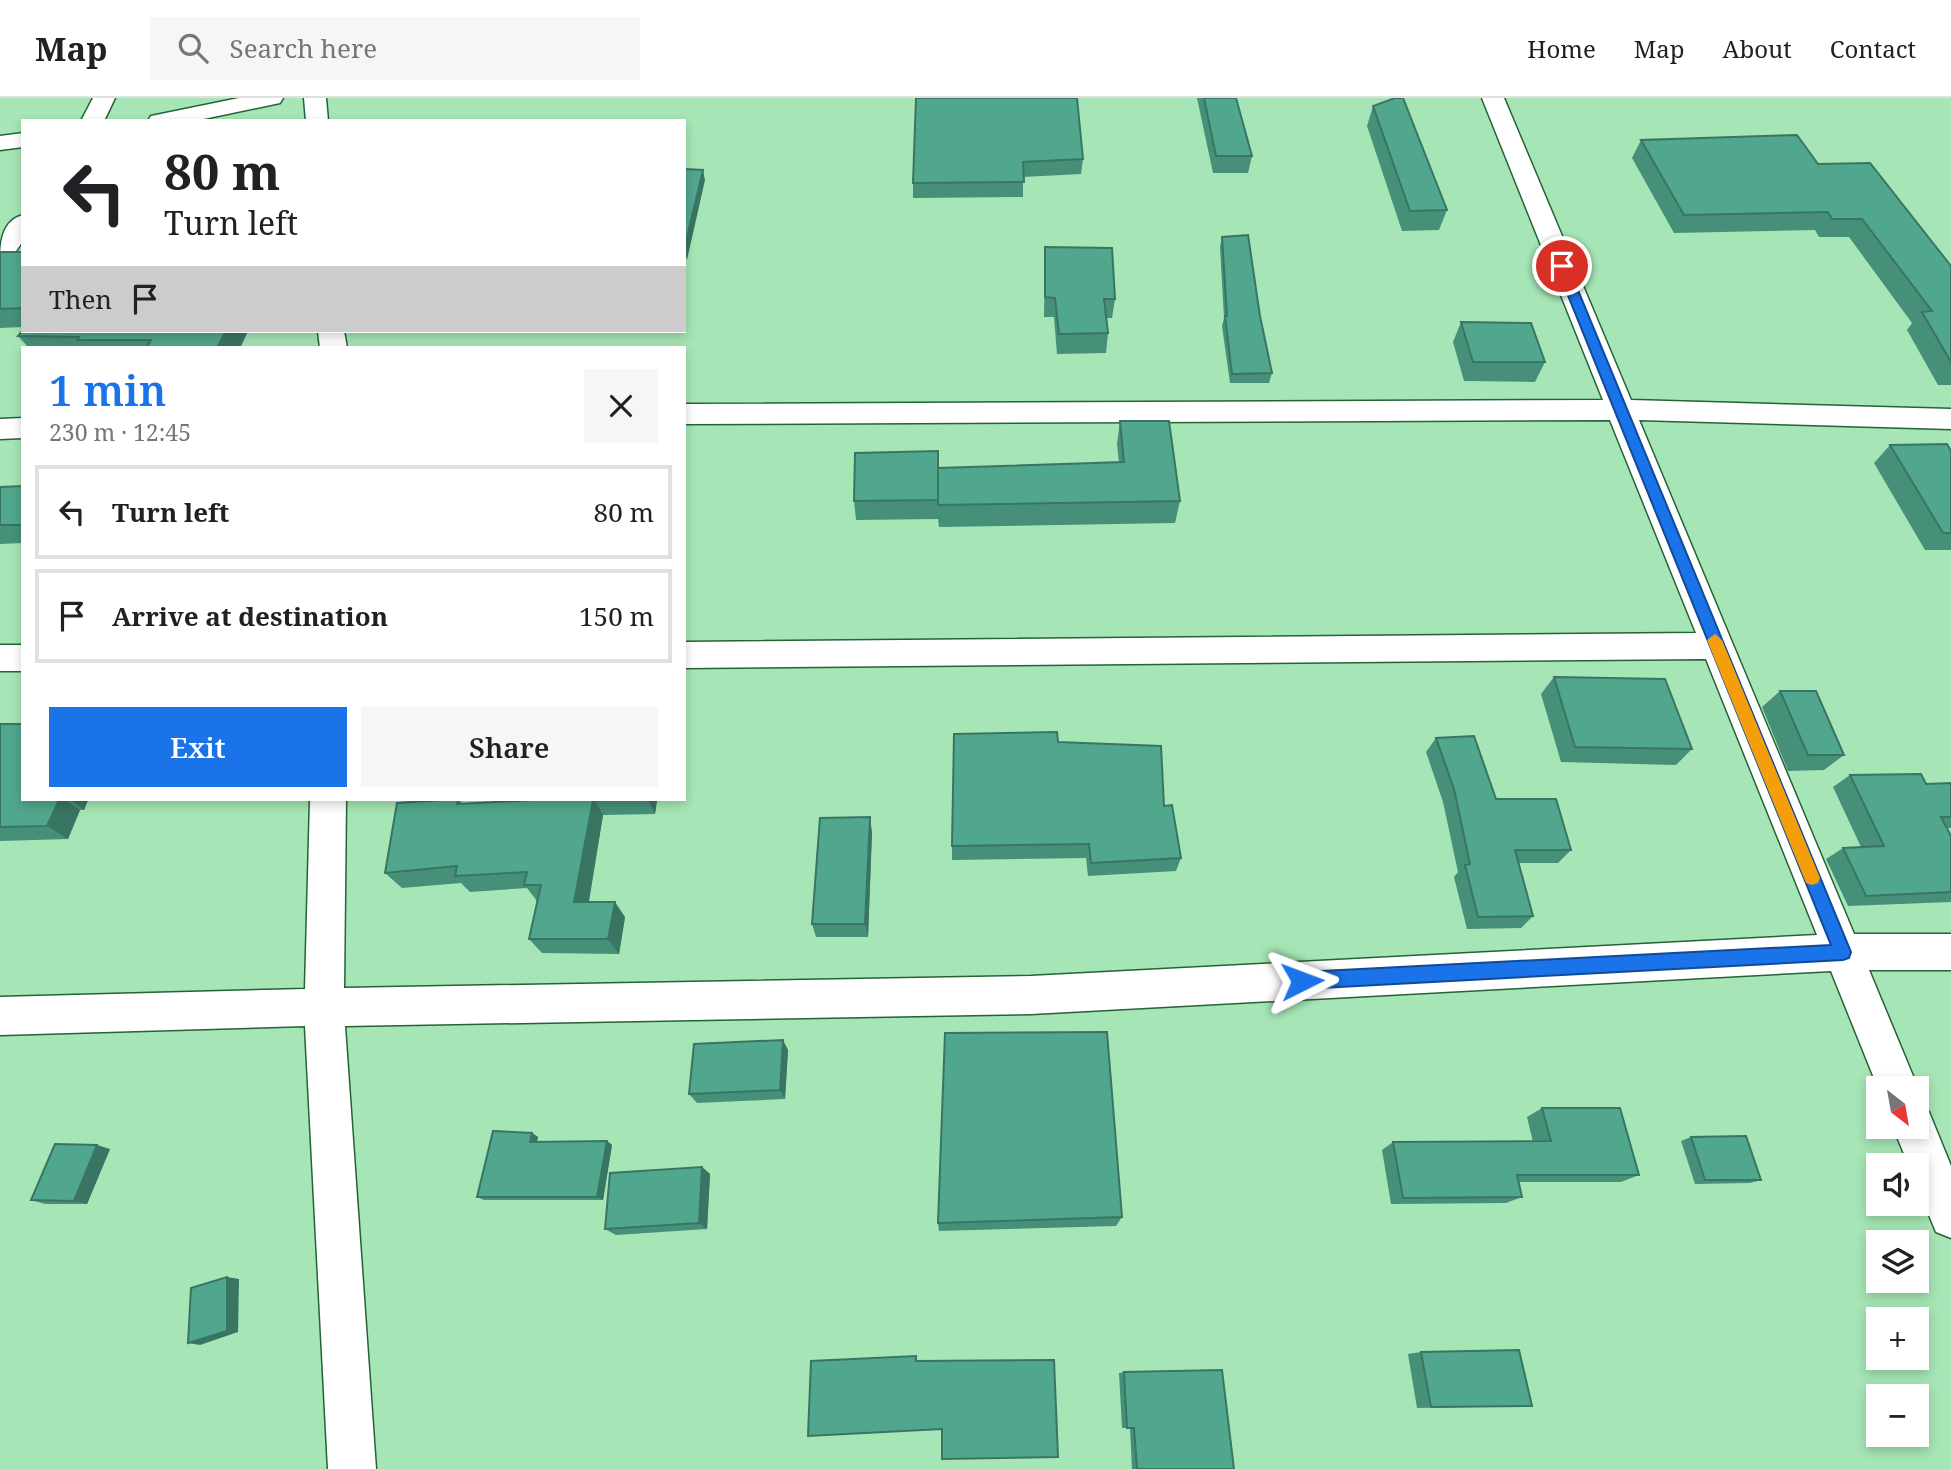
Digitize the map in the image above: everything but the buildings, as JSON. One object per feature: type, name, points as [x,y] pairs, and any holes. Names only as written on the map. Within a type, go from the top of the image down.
[{"type":"street","points":[[93,119],[104,98]]},
{"type":"street","points":[[169,119],[272,98]]},
{"type":"street","points":[[315,98],[317,119]]},
{"type":"street","points":[[1493,98],[1893,1076]]},
{"type":"street","points":[[0,143],[21,139]]},
{"type":"street","points":[[0,256],[21,226]]},
{"type":"street","points":[[686,414],[1621,410],[1951,419]]},
{"type":"street","points":[[0,429],[21,428]]},
{"type":"street","points":[[686,655],[1717,646]]},
{"type":"street","points":[[0,658],[21,658]]},
{"type":"street","points":[[328,801],[324,1007],[352,1469]]},
{"type":"street","points":[[0,1016],[324,1007],[1031,995],[1843,952],[1951,952]]},
{"type":"street","points":[[1919,1139],[1951,1217]]},
{"type":"slow traffic","points":[[1715,640],[1812,878]]},
{"type":"route","points":[[1302,981],[1843,952],[1562,266]]}]
